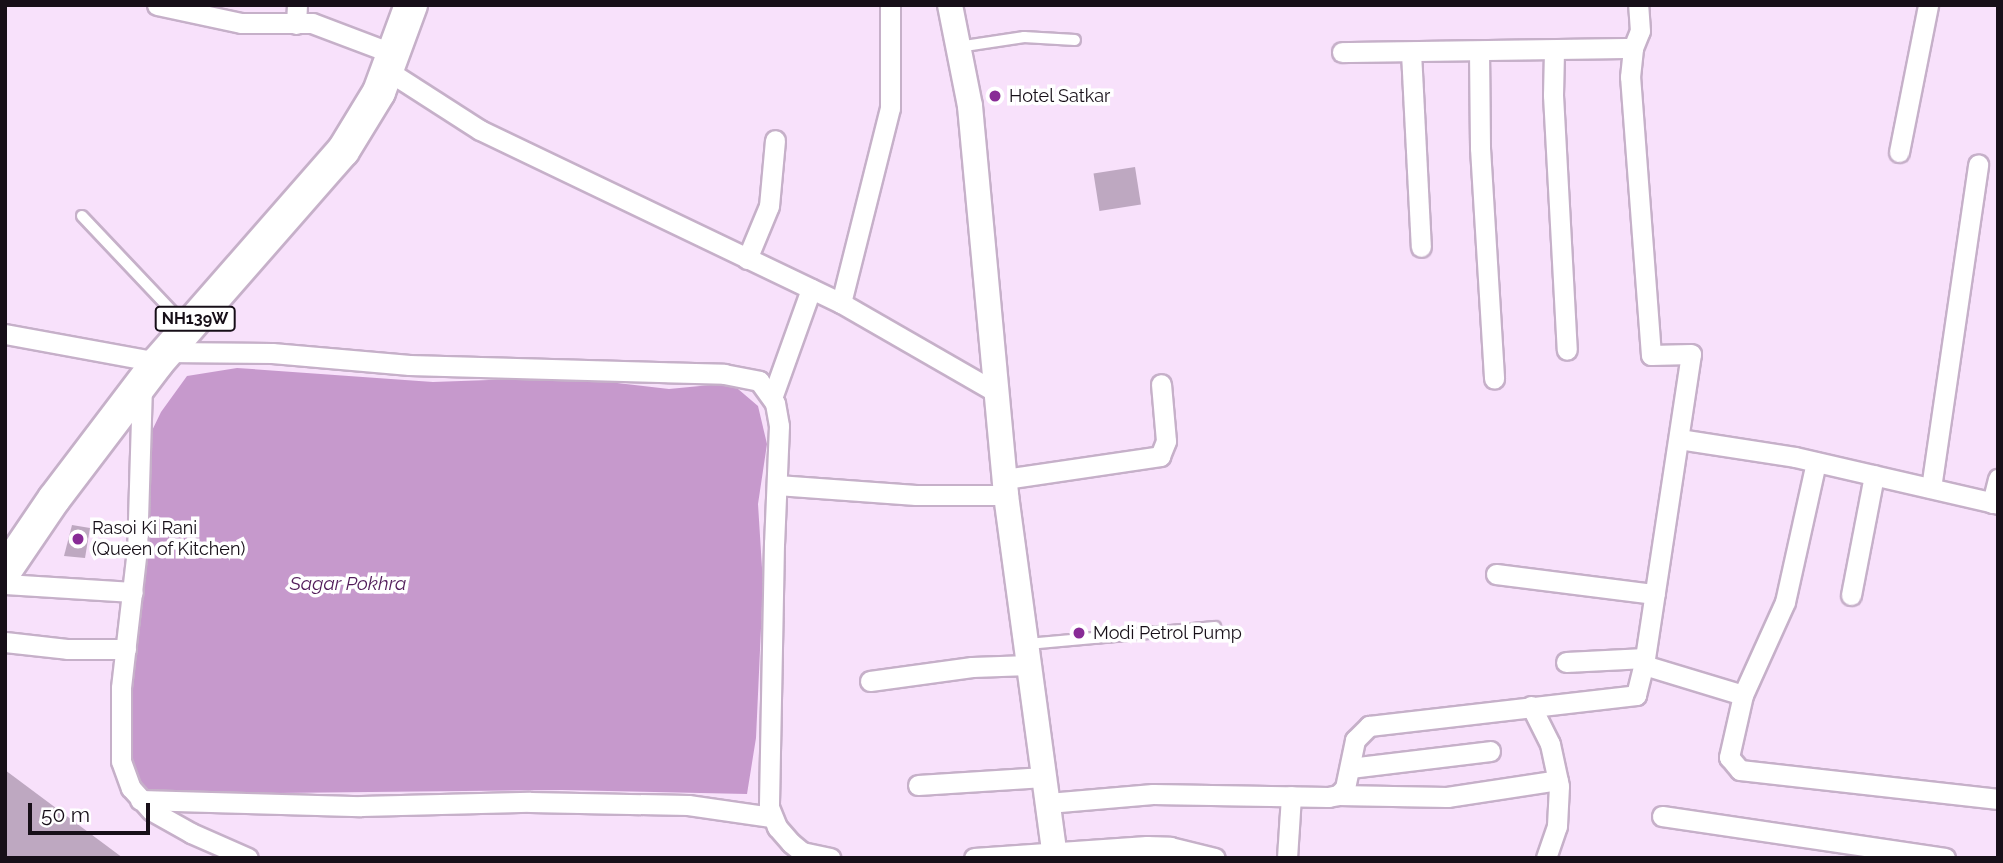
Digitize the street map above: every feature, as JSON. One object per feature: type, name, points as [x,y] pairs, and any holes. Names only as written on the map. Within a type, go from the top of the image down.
[{"type":"highway","name":"NH139W","points":[[5,571],[54,499],[155,366],[344,151],[364,120],[391,63],[411,5]]},
{"type":"street","points":[[157,5],[242,23],[297,15],[325,27],[391,63],[480,130],[841,303],[996,392]]},
{"type":"street","points":[[841,303],[890,108],[890,5]]},
{"type":"street","points":[[950,5],[970,106],[1006,487],[1055,855]]},
{"type":"street","points":[[1338,795],[1345,788],[1355,740],[1369,726],[1636,695],[1655,594],[1691,354],[1651,355],[1630,77],[1633,48],[1640,31],[1638,5]]},
{"type":"street","points":[[1899,152],[1928,5]]},
{"type":"street","points":[[1342,52],[1633,48]]},
{"type":"street","points":[[1479,51],[1480,148],[1494,379]]},
{"type":"street","points":[[1554,51],[1553,96],[1567,350]]},
{"type":"street","points":[[1411,52],[1421,247]]},
{"type":"street","points":[[747,259],[769,206],[775,140]]},
{"type":"street","points":[[1931,488],[1978,164]]},
{"type":"street","points":[[772,398],[811,289]]},
{"type":"street","points":[[5,334],[155,366],[272,353],[409,365],[724,374],[758,382],[772,398],[779,426],[768,784],[771,817],[791,843],[802,852],[830,858]]},
{"type":"street","points":[[155,366],[121,688],[121,761],[131,788],[140,800],[191,833],[248,858]]},
{"type":"street","points":[[777,485],[916,495],[1006,487],[1160,456],[1166,441],[1161,384]]},
{"type":"street","points":[[1679,439],[1816,462],[1995,503],[1998,479]]},
{"type":"street","points":[[1816,462],[1785,602],[1743,695],[1729,757],[1740,770],[1998,799]]},
{"type":"street","points":[[1851,595],[1874,475]]},
{"type":"street","points":[[1496,574],[1655,594]]},
{"type":"street","points":[[5,584],[133,592]]},
{"type":"street","points":[[5,642],[67,649],[126,649]]},
{"type":"street","points":[[870,681],[972,667],[1028,654]]},
{"type":"street","points":[[1566,662],[1644,662],[1743,695]]},
{"type":"street","points":[[1539,706],[1558,780],[1557,826],[1546,858]]},
{"type":"street","points":[[1350,768],[1490,751]]},
{"type":"street","points":[[918,785],[1044,776]]},
{"type":"street","points":[[1048,803],[1153,794],[1447,797],[1558,780]]},
{"type":"street","points":[[1287,858],[1291,796]]},
{"type":"street","points":[[140,800],[362,806],[530,802],[688,805],[771,817]]},
{"type":"street","points":[[1662,816],[1945,858]]},
{"type":"street","points":[[974,858],[1055,855],[1147,846],[1179,849],[1215,858]]},
{"type":"lane","points":[[958,47],[1024,37],[1074,40]]},
{"type":"lane","points":[[82,216],[188,328]]},
{"type":"lane","points":[[1028,654],[1215,626]]},
{"type":"water","name":"Sagar Pokhra","points":[[237,368],[433,382],[516,379],[600,381],[669,389],[731,383],[758,406],[767,444],[758,504],[763,584],[756,738],[747,794],[562,790],[192,794],[141,789],[129,756],[126,694],[147,441],[161,412],[187,376]]},
{"type":"building","points":[[1135,167],[1141,205],[1099,211],[1094,174]]},
{"type":"building","points":[[72,525],[90,528],[85,558],[64,556]]},
{"type":"building","points":[[5,770],[123,858],[5,858]]},
{"type":"place","name":"Hotel Satkar","points":[[995,96]]},
{"type":"place","name":"Rasoi Ki Rani (Queen of Kitchen)","points":[[78,539]]},
{"type":"place","name":"Modi Petrol Pump","points":[[1079,633]]}]
